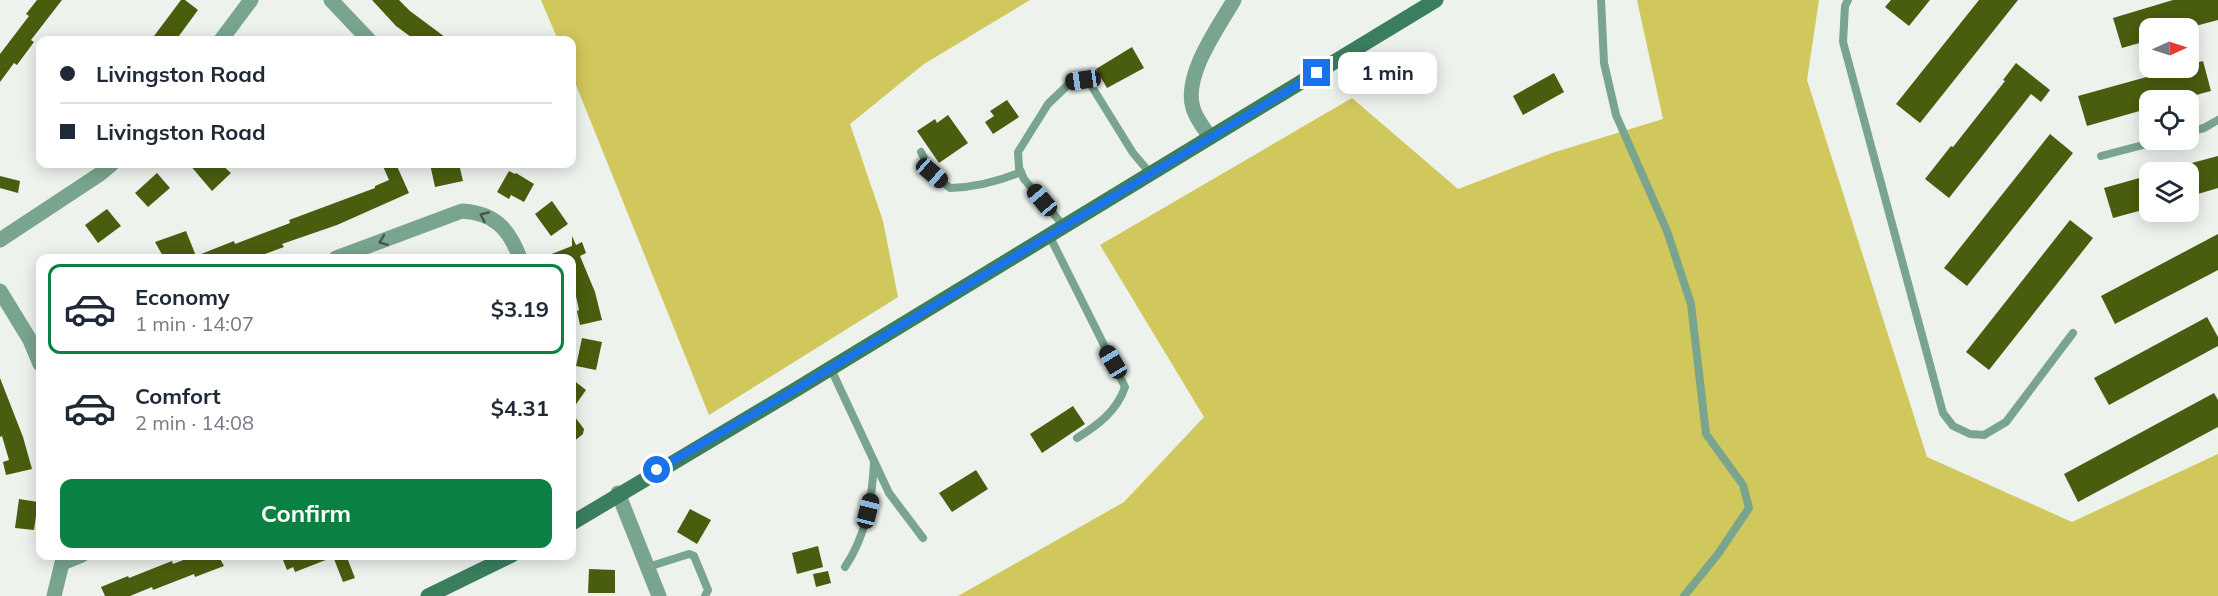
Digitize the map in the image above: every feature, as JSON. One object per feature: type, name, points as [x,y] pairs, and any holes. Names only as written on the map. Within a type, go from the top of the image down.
[{"type":"main road","points":[[576,520],[1436,0]]},
{"type":"main road","points":[[432,595],[502,560]]},
{"type":"street","points":[[224,36],[251,0]]},
{"type":"street","points":[[330,0],[365,36]]},
{"type":"street","points":[[1210,137],[1193,108],[1191,99],[1196,69],[1234,0]]},
{"type":"street","points":[[0,240],[107,168]]},
{"type":"street","points":[[347,254],[462,211],[476,212],[489,217],[512,239],[518,254]]},
{"type":"street","points":[[0,291],[30,340],[36,354]]},
{"type":"street","points":[[618,493],[659,596]]},
{"type":"street","points":[[54,596],[63,560]]},
{"type":"lane","points":[[1600,0],[1604,63],[1616,115],[1667,231],[1691,304],[1706,434],[1743,485],[1749,508],[1718,554],[1684,596]]},
{"type":"lane","points":[[1848,0],[1845,6],[1844,42],[1943,413],[1953,426],[1970,434],[1984,435],[2006,422],[2073,333]]},
{"type":"lane","points":[[1063,225],[1024,179],[1019,168],[1018,152],[1048,104],[1071,82],[1083,80],[1089,82],[1133,153],[1150,173]]},
{"type":"lane","points":[[2199,129],[2218,120]]},
{"type":"lane","points":[[2101,156],[2139,146]]},
{"type":"lane","points":[[921,152],[932,173],[950,188],[993,183],[1021,172]]},
{"type":"lane","points":[[1048,234],[1125,387],[1118,403],[1106,417],[1077,438]]},
{"type":"lane","points":[[830,368],[889,493],[923,538]]},
{"type":"lane","points":[[844,567],[852,556],[864,527],[872,494],[874,461]]},
{"type":"lane","points":[[648,567],[688,554],[694,556],[708,590],[705,596]]},
{"type":"shaded area","points":[[541,0],[1030,0],[924,64],[850,124],[883,221],[898,297],[709,415],[576,85],[576,36],[556,36]]},
{"type":"shaded area","points":[[1637,0],[1819,0],[1807,80],[1927,457],[2072,522],[2218,454],[2218,596],[958,596],[1124,502],[1204,417],[1100,245],[1352,98],[1458,189],[1552,153],[1663,119]]},
{"type":"building","points":[[37,0],[62,0],[31,40],[34,42],[17,65],[14,63],[0,82],[0,54],[29,16],[26,14]]},
{"type":"building","points":[[181,0],[185,0],[198,10],[179,36],[154,36]]},
{"type":"building","points":[[372,0],[399,0],[444,36],[410,36],[396,26]]},
{"type":"building","points":[[1891,0],[1930,0],[1909,26],[1885,7]]},
{"type":"building","points":[[1979,0],[2018,0],[1920,123],[1896,104]]},
{"type":"building","points":[[2173,0],[2218,0],[2218,20],[2199,25],[2199,18],[2139,18],[2139,43],[2122,48],[2113,18]]},
{"type":"building","points":[[1132,47],[1144,68],[1107,88],[1096,69]]},
{"type":"building","points":[[2203,61],[2211,91],[2199,94],[2199,90],[2139,90],[2139,111],[2087,126],[2078,96],[2143,78],[2199,78],[2199,62]]},
{"type":"building","points":[[2016,63],[2050,90],[2041,102],[2031,94],[1949,198],[1925,179],[2005,81],[2003,80]]},
{"type":"building","points":[[1554,73],[1564,92],[1523,115],[1513,96]]},
{"type":"building","points":[[1007,100],[1019,117],[993,134],[985,122],[994,116],[990,111]]},
{"type":"building","points":[[948,115],[968,143],[939,163],[917,131],[935,119],[937,123]]},
{"type":"building","points":[[2050,134],[2073,153],[1967,286],[1944,268]]},
{"type":"building","points":[[2218,156],[2218,188],[2199,194],[2199,162],[2196,162]]},
{"type":"building","points":[[192,168],[225,168],[231,173],[212,191]]},
{"type":"building","points":[[384,168],[398,168],[409,193],[337,225],[282,244],[284,247],[265,254],[201,254],[290,223],[289,220],[375,188],[389,180]]},
{"type":"building","points":[[431,168],[460,168],[463,181],[435,187]]},
{"type":"building","points":[[509,171],[534,184],[524,202],[511,195],[509,199],[497,192]]},
{"type":"building","points":[[157,173],[170,188],[148,207],[135,193]]},
{"type":"building","points":[[0,176],[20,181],[18,193],[0,188]]},
{"type":"building","points":[[2139,178],[2139,211],[2113,218],[2104,188]]},
{"type":"building","points":[[552,201],[568,224],[551,236],[535,214]]},
{"type":"building","points":[[107,209],[121,226],[98,243],[85,225]]},
{"type":"building","points":[[2070,220],[2093,238],[1989,370],[1966,352]]},
{"type":"building","points":[[186,231],[195,254],[162,254],[155,242]]},
{"type":"building","points":[[2218,234],[2218,270],[2115,324],[2101,296]]},
{"type":"building","points":[[572,236],[576,245],[582,242],[586,253],[580,256],[595,292],[602,320],[580,325],[576,296],[576,254],[552,254],[572,246]]},
{"type":"building","points":[[2207,317],[2218,337],[2218,346],[2109,405],[2094,378]]},
{"type":"building","points":[[582,338],[602,342],[596,370],[576,366]]},
{"type":"building","points":[[0,378],[23,437],[32,469],[6,475],[3,462],[9,460],[2,436],[0,437]]},
{"type":"building","points":[[576,382],[586,390],[576,404]]},
{"type":"building","points":[[2214,393],[2218,400],[2218,427],[2078,502],[2064,474]]},
{"type":"building","points":[[1073,406],[1085,424],[1042,453],[1030,434]]},
{"type":"building","points":[[576,418],[584,429],[583,434],[576,440]]},
{"type":"building","points":[[976,470],[988,489],[952,512],[939,493]]},
{"type":"building","points":[[19,499],[36,502],[34,530],[15,528]]},
{"type":"building","points":[[690,509],[711,520],[697,544],[677,532]]},
{"type":"building","points":[[818,546],[823,567],[797,574],[792,553]]},
{"type":"building","points":[[183,560],[221,560],[224,566],[195,577],[194,574],[153,590],[152,587],[130,596],[105,596],[101,587],[172,561],[173,564]]},
{"type":"building","points":[[283,560],[326,560],[295,572],[293,567],[287,570]]},
{"type":"building","points":[[334,560],[348,560],[355,578],[343,582]]},
{"type":"building","points":[[589,569],[615,570],[615,593],[588,593]]},
{"type":"building","points":[[828,571],[831,583],[816,587],[813,574]]},
{"type":"route","points":[[657,470],[795,390],[1048,234],[1317,73]]}]
